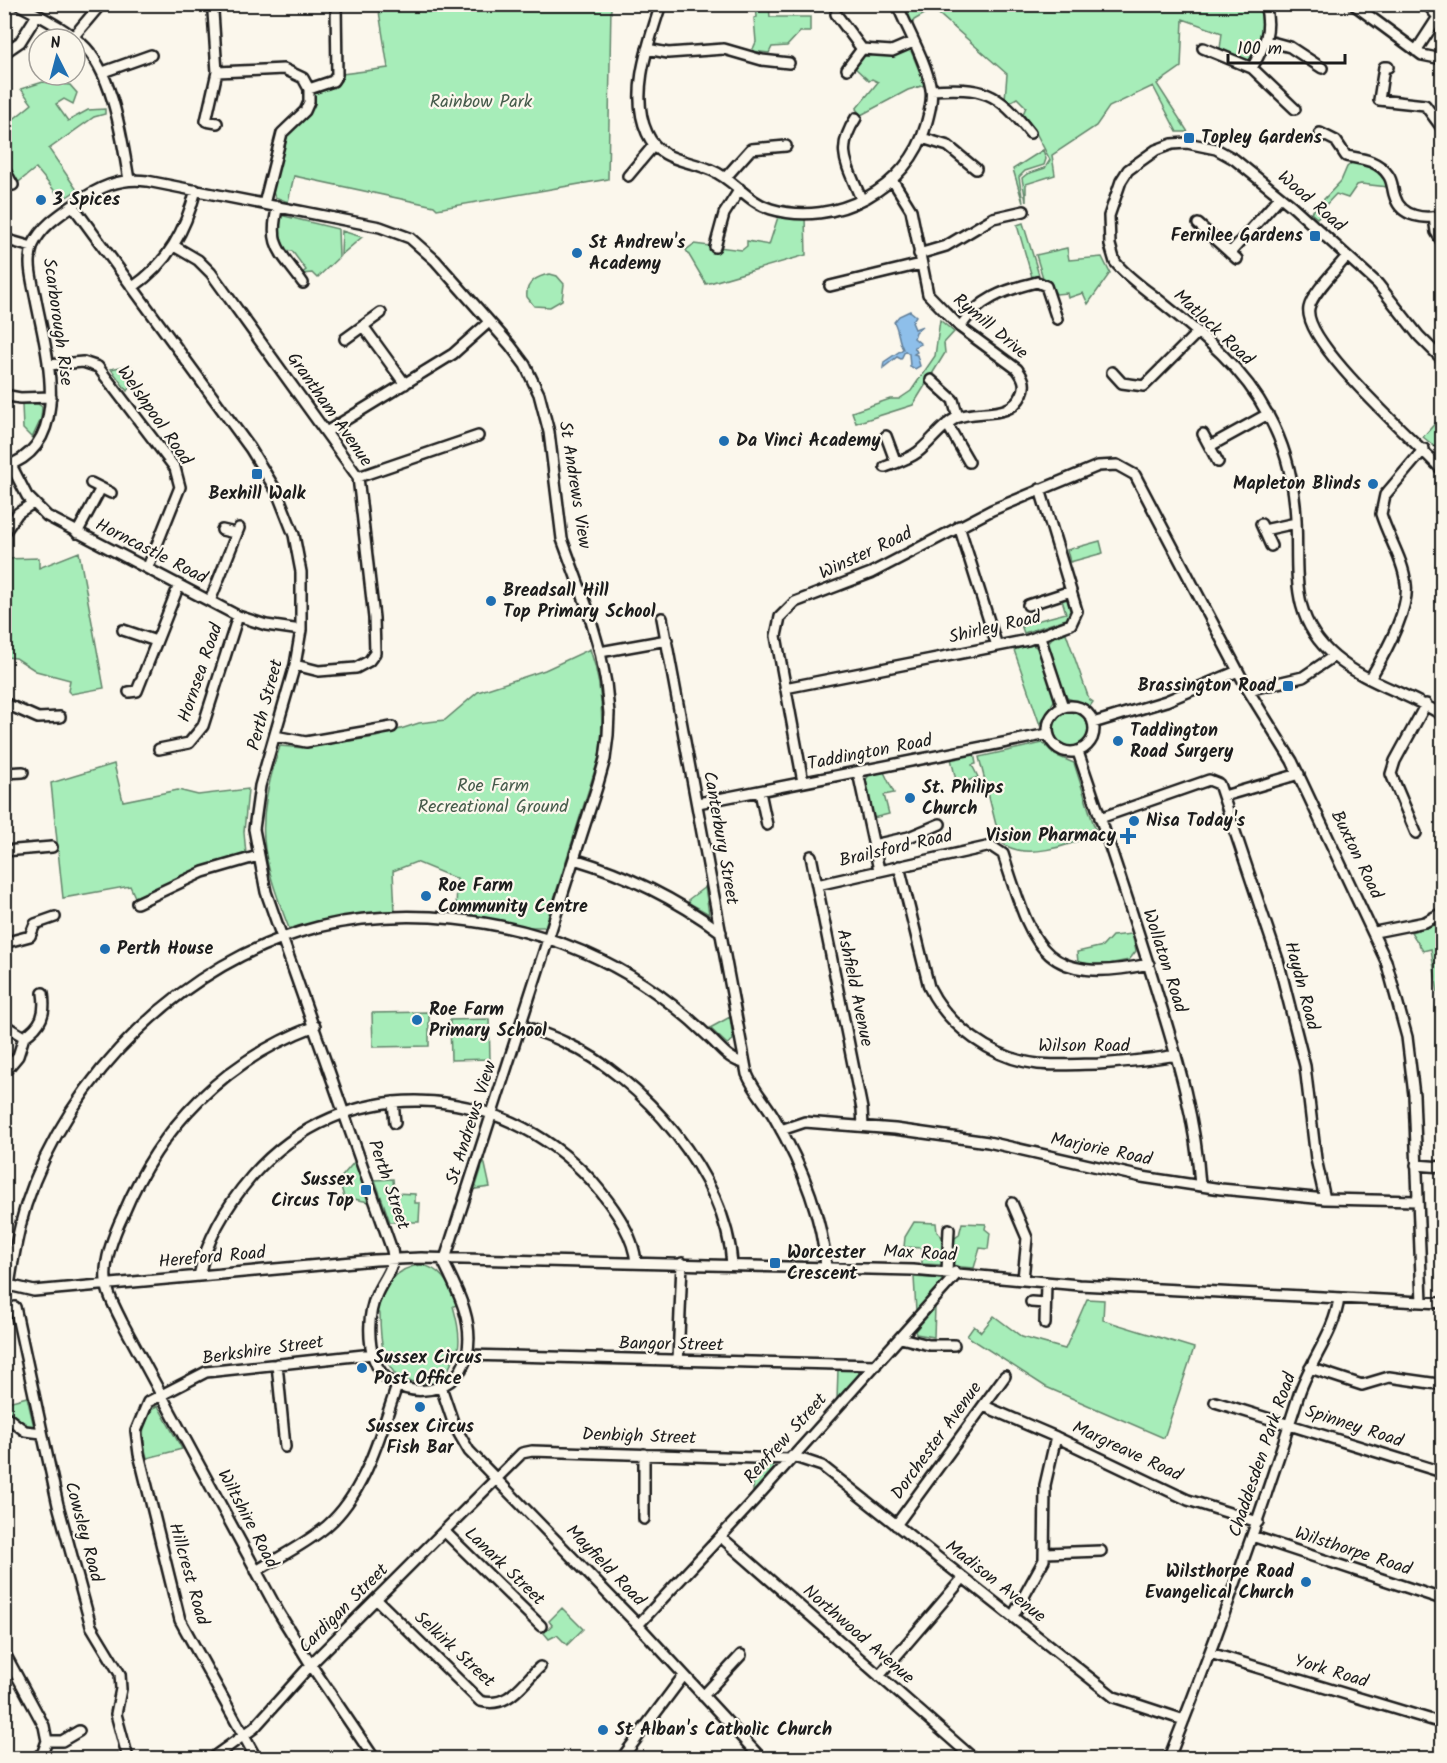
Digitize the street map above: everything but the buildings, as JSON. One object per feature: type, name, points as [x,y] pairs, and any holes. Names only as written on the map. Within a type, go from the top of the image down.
[{"type":"street","points":[[18,4],[58,27]]},
{"type":"street","points":[[82,27],[101,4]]},
{"type":"street","points":[[218,123],[206,120],[217,72],[213,12],[215,6],[219,4]]},
{"type":"street","points":[[309,89],[333,81],[337,75],[336,4]]},
{"type":"street","points":[[659,5],[646,49],[642,111],[647,134],[654,145],[672,159],[709,169],[726,177],[763,206],[781,211],[827,212],[861,199],[893,181],[909,163],[922,138],[931,90],[897,4]]},
{"type":"street","points":[[1252,68],[1268,41],[1268,16],[1265,4]]},
{"type":"street","points":[[1353,4],[1416,51],[1426,57],[1443,59]]},
{"type":"street","points":[[1416,51],[1440,14],[1428,4]]},
{"type":"street","points":[[836,14],[862,50]]},
{"type":"street","points":[[4,53],[20,42],[37,15]]},
{"type":"street","points":[[1268,41],[1290,47],[1322,68]]},
{"type":"street","points":[[862,50],[892,51],[913,42]]},
{"type":"street","points":[[1203,48],[1252,68],[1295,110]]},
{"type":"street","points":[[87,49],[103,72],[129,180]]},
{"type":"street","points":[[646,49],[669,53],[724,50],[762,60],[789,63]]},
{"type":"street","points":[[847,69],[862,50]]},
{"type":"street","points":[[103,72],[151,55]]},
{"type":"street","points":[[1388,67],[1384,67],[1379,100],[1425,105],[1435,122],[1443,128]]},
{"type":"street","points":[[217,72],[284,69],[303,78],[309,89],[309,102],[305,111],[282,133],[264,204]]},
{"type":"street","points":[[931,90],[980,90],[1016,109],[1030,133]]},
{"type":"street","points":[[856,118],[847,133],[843,151],[861,199]]},
{"type":"street","points":[[1320,133],[1336,141],[1346,156],[1367,159],[1381,167],[1389,175],[1395,200],[1405,212],[1415,216],[1438,216],[1436,231],[1443,242]]},
{"type":"street","points":[[922,138],[948,146],[976,169]]},
{"type":"street","name":"Wood Road","points":[[1128,170],[1165,146],[1179,143],[1197,144],[1216,149],[1234,159],[1378,284],[1419,336],[1443,359]]},
{"type":"street","points":[[628,176],[654,145]]},
{"type":"street","points":[[726,177],[751,149],[786,146]]},
{"type":"street","points":[[955,166],[962,156]]},
{"type":"street","points":[[4,169],[13,185]]},
{"type":"street","name":"Matlock Road","points":[[1128,170],[1115,196],[1108,232],[1115,262],[1198,332],[1242,375],[1268,414],[1288,465],[1296,523],[1296,582],[1307,622],[1334,656],[1370,679],[1426,704],[1443,715]]},
{"type":"street","name":"St Andrews View","points":[[129,180],[196,190],[380,227],[410,238],[435,260],[525,365],[544,410],[562,539],[600,652],[609,713],[605,759],[549,939],[444,1259]]},
{"type":"street","name":"Scarborough Rise","points":[[8,466],[27,455],[43,433],[49,418],[51,397],[48,365],[31,277],[32,247],[51,222],[73,206],[102,187],[129,180]]},
{"type":"street","name":"Rymill Drive","points":[[885,467],[917,453],[946,424],[958,417],[1005,409],[1019,400],[1024,388],[1024,378],[1008,360],[960,327],[928,294],[911,210],[893,181]]},
{"type":"street","points":[[715,247],[724,214],[740,189]]},
{"type":"street","points":[[133,287],[155,269],[174,246],[184,228],[196,190]]},
{"type":"street","points":[[1198,224],[1234,256],[1280,197]]},
{"type":"street","name":"Perth Street","points":[[73,206],[250,448],[277,492],[298,553],[303,597],[301,630],[295,665],[256,806],[254,829],[266,892],[346,1113],[394,1258]]},
{"type":"street","points":[[278,206],[273,226],[273,240],[303,283]]},
{"type":"street","points":[[919,254],[946,246],[993,218],[1024,211]]},
{"type":"street","points":[[4,239],[32,247]]},
{"type":"street","name":"Grantham Avenue","points":[[174,246],[198,260],[211,273],[358,477],[374,618],[375,652],[369,661],[356,668],[319,671],[295,665]]},
{"type":"street","points":[[1347,256],[1312,299],[1308,310],[1311,324],[1361,390],[1443,470]]},
{"type":"street","points":[[830,286],[921,264]]},
{"type":"street","points":[[960,327],[972,310],[987,299],[1037,282],[1046,286],[1057,319]]},
{"type":"street","points":[[345,339],[381,313]]},
{"type":"street","points":[[326,432],[453,354],[489,322]]},
{"type":"street","points":[[363,326],[405,384]]},
{"type":"street","points":[[1112,372],[1122,384],[1144,386],[1198,332]]},
{"type":"street","name":"Welshpool Road","points":[[48,365],[83,362],[98,367],[175,468],[180,487],[148,567]]},
{"type":"street","points":[[931,380],[953,400],[958,417]]},
{"type":"street","points":[[4,395],[20,398],[51,397]]},
{"type":"street","points":[[1210,446],[1268,414]]},
{"type":"street","points":[[946,424],[969,462]]},
{"type":"street","points":[[1203,434],[1218,462]]},
{"type":"street","points":[[358,477],[465,445],[478,436]]},
{"type":"street","points":[[886,436],[896,463]]},
{"type":"street","points":[[1370,679],[1393,632],[1407,592],[1404,576],[1381,514],[1382,504],[1385,495],[1424,449]]},
{"type":"street","name":"Winster Road","points":[[803,782],[776,632],[780,617],[790,605],[871,573],[960,526],[1040,489],[1098,466],[1113,464],[1124,467]]},
{"type":"street","name":"Horncastle Road","points":[[8,466],[33,503],[47,516],[77,533],[148,567],[238,616],[266,625],[301,630]]},
{"type":"street","name":"Buxton Road","points":[[1124,467],[1140,480],[1248,690],[1299,774],[1375,932],[1386,961],[1407,1037],[1414,1095],[1422,1302]]},
{"type":"street","points":[[91,483],[111,493]]},
{"type":"street","points":[[77,533],[101,488]]},
{"type":"street","name":"Shirley Road","points":[[785,688],[1040,637],[1074,621],[1077,611],[1040,489]]},
{"type":"street","points":[[4,533],[18,513],[33,503]]},
{"type":"street","points":[[1271,546],[1263,527],[1296,523]]},
{"type":"street","points":[[960,526],[997,646]]},
{"type":"street","points":[[210,601],[237,531],[222,530]]},
{"type":"street","points":[[129,692],[137,691],[179,585]]},
{"type":"street","points":[[1028,605],[1071,591]]},
{"type":"street","name":"Hornsea Road","points":[[159,749],[189,743],[203,726],[238,616]]},
{"type":"street","name":"Canterbury Street","points":[[662,618],[745,1063]]},
{"type":"street","points":[[123,630],[133,638],[156,641]]},
{"type":"street","points":[[1040,637],[1063,707]]},
{"type":"street","points":[[600,652],[667,640]]},
{"type":"street","points":[[1248,690],[1303,677],[1334,656]]},
{"type":"street","points":[[1093,723],[1166,701],[1238,671]]},
{"type":"street","points":[[4,703],[38,718],[60,717]]},
{"type":"street","points":[[1416,833],[1391,774],[1426,704]]},
{"type":"street","points":[[1063,707],[1081,709],[1093,723],[1091,740],[1078,752],[1060,749],[1052,743],[1048,734],[1051,717],[1063,707]]},
{"type":"street","points":[[275,736],[306,742],[380,726],[392,727]]},
{"type":"street","name":"Taddington Road","points":[[698,803],[1048,734]]},
{"type":"street","name":"Wollaton Road","points":[[1078,752],[1149,964],[1176,1054],[1195,1131],[1200,1185]]},
{"type":"street","points":[[4,773],[23,772]]},
{"type":"street","points":[[858,772],[879,870]]},
{"type":"street","points":[[1100,818],[1212,779],[1222,792],[1288,779],[1299,774]]},
{"type":"street","points":[[760,792],[767,825]]},
{"type":"street","name":"Haydn Road","points":[[1222,792],[1278,960],[1305,1066],[1316,1159],[1325,1199]]},
{"type":"street","points":[[873,845],[909,837],[940,824]]},
{"type":"street","name":"Brailsford Road","points":[[817,885],[983,846],[997,849],[1003,854],[1027,926],[1037,942],[1051,956],[1071,966],[1089,971],[1113,971],[1149,964]]},
{"type":"street","points":[[4,852],[52,848]]},
{"type":"street","points":[[137,903],[203,872],[258,856]]},
{"type":"street","name":"Ashfield Avenue","points":[[812,856],[862,1109],[863,1126]]},
{"type":"street","points":[[574,860],[650,888],[687,908],[720,932]]},
{"type":"street","name":"Wilson Road","points":[[899,866],[928,987],[946,1013],[968,1034],[1006,1056],[1038,1064],[1146,1061],[1176,1054]]},
{"type":"street","points":[[1375,932],[1425,922],[1443,913]]},
{"type":"street","points":[[4,943],[30,936],[35,924],[55,917]]},
{"type":"street","points":[[7,1285],[21,1224],[43,1163],[74,1107],[104,1066],[146,1021],[221,968],[256,950],[318,927],[371,919],[420,917],[490,924],[549,939],[628,974],[683,1012],[735,1061],[745,1063],[748,1078],[781,1131],[810,1194],[822,1239],[826,1267]]},
{"type":"street","points":[[8,1068],[18,1056],[24,1037],[33,1031],[45,1012],[43,993]]},
{"type":"street","points":[[4,1025],[24,1037]]},
{"type":"street","points":[[521,1025],[565,1042],[592,1058],[640,1095],[658,1113],[698,1166],[718,1203],[728,1234],[732,1264]]},
{"type":"street","points":[[107,1285],[106,1271],[110,1250],[122,1217],[146,1165],[168,1134],[200,1097],[239,1065],[280,1041],[315,1026]]},
{"type":"street","points":[[724,1051],[741,1042]]},
{"type":"street","points":[[199,1276],[207,1249],[221,1219],[256,1172],[292,1140],[346,1113],[393,1102],[431,1100],[492,1114],[536,1135],[580,1168],[600,1190],[619,1218],[629,1237],[636,1263]]},
{"type":"street","points":[[393,1102],[395,1123]]},
{"type":"street","name":"Marjorie Road","points":[[781,1131],[801,1123],[863,1126],[988,1142],[1142,1177],[1200,1185],[1325,1199],[1417,1201]]},
{"type":"street","points":[[1416,1165],[1443,1167]]},
{"type":"street","points":[[1012,1203],[1030,1237],[1023,1279]]},
{"type":"street","points":[[949,1230],[951,1272]]},
{"type":"street","points":[[394,1258],[373,1304],[371,1326],[373,1354],[378,1367],[397,1386],[413,1390],[441,1387],[460,1370],[467,1355],[468,1334],[462,1303],[444,1259]]},
{"type":"street","name":"Hereford Road","points":[[7,1285],[34,1291],[394,1258]]},
{"type":"street","name":"Max Road","points":[[394,1258],[732,1264],[951,1272],[1046,1282],[1443,1303]]},
{"type":"street","points":[[678,1361],[682,1263]]},
{"type":"street","name":"Renfrew Street","points":[[638,1625],[901,1338],[954,1277],[951,1272]]},
{"type":"street","points":[[1045,1324],[1046,1282]]},
{"type":"street","name":"Wiltshire Road","points":[[107,1285],[122,1322],[256,1570],[310,1665],[374,1758]]},
{"type":"street","name":"Chaddesden Park Road","points":[[1169,1758],[1258,1522],[1310,1368],[1334,1318],[1339,1298]]},
{"type":"street","points":[[1031,1302],[1045,1303]]},
{"type":"street","name":"Cowsley Road","points":[[15,1307],[58,1505],[91,1626],[115,1661],[120,1674],[117,1716],[128,1758]]},
{"type":"street","points":[[901,1338],[929,1345],[954,1345]]},
{"type":"street","name":"Berkshire Street","points":[[161,1394],[206,1372],[373,1354]]},
{"type":"street","name":"Bangor Street","points":[[467,1355],[876,1365]]},
{"type":"street","points":[[277,1364],[285,1447]]},
{"type":"street","points":[[1310,1368],[1362,1385],[1389,1377],[1438,1384]]},
{"type":"street","name":"Dorchester Avenue","points":[[896,1525],[1005,1376]]},
{"type":"street","points":[[256,1570],[320,1532],[347,1504],[363,1476],[397,1386]]},
{"type":"street","name":"Mayfield Road","points":[[441,1387],[461,1439],[761,1758]]},
{"type":"street","name":"Hillcrest Road","points":[[161,1394],[145,1405],[135,1437],[180,1620],[256,1758]]},
{"type":"street","name":"Spinney Road","points":[[1215,1402],[1443,1472]]},
{"type":"street","name":"Margreave Road","points":[[984,1406],[1056,1437],[1188,1500],[1258,1522]]},
{"type":"street","points":[[4,1415],[26,1431],[42,1433]]},
{"type":"street","points":[[1012,1616],[1041,1568],[1045,1553],[1045,1485],[1056,1437]]},
{"type":"street","name":"Denbigh Street","points":[[496,1477],[522,1453],[532,1451],[791,1457]]},
{"type":"street","points":[[644,1519],[645,1454]]},
{"type":"street","name":"Madison Avenue","points":[[791,1457],[822,1466],[1113,1697],[1184,1720]]},
{"type":"street","name":"Cardigan Street","points":[[212,1758],[243,1738],[310,1665],[377,1600],[496,1477]]},
{"type":"street","name":"Lanark Street","points":[[444,1531],[542,1626]]},
{"type":"street","name":"Wilsthorpe Road","points":[[1252,1536],[1443,1599]]},
{"type":"street","name":"Northwood Avenue","points":[[721,1537],[973,1758]]},
{"type":"street","points":[[1045,1553],[1101,1551]]},
{"type":"street","points":[[879,1676],[963,1578]]},
{"type":"street","name":"Selkirk Street","points":[[377,1600],[480,1701],[502,1703],[540,1667]]},
{"type":"street","points":[[4,1652],[44,1726],[47,1741],[43,1752],[36,1758]]},
{"type":"street","name":"York Road","points":[[1210,1653],[1443,1723]]},
{"type":"street","points":[[703,1696],[741,1655]]},
{"type":"street","points":[[622,1758],[684,1675]]},
{"type":"street","points":[[47,1741],[63,1741],[80,1731]]},
{"type":"green space","name":"Rainbow Park","points":[[378,5],[611,5],[608,179],[437,209],[434,206],[294,176],[288,202],[275,197],[272,191],[285,138],[309,113],[314,94],[335,84],[342,74],[388,68]]},
{"type":"green space","points":[[756,5],[769,5],[770,17],[810,17],[810,32],[800,32],[787,46],[772,47],[769,53],[752,51],[756,42],[754,18],[757,17]]},
{"type":"green space","points":[[904,5],[1260,5],[1265,39],[1251,64],[1220,49],[1222,33],[1183,19],[1181,67],[1157,84],[1188,132],[1177,132],[1153,86],[1109,107],[1096,126],[1052,155],[1055,175],[1026,184],[1026,202],[1022,178],[1045,168],[1050,160],[1034,129],[1023,114],[1026,107],[1017,98],[1010,102],[1005,99],[1007,74],[933,9],[914,20],[912,25]]},
{"type":"green space","points":[[909,46],[925,85],[908,90],[861,115],[856,109],[878,82],[872,79],[869,81],[853,66],[863,53],[891,54]]},
{"type":"green space","points":[[72,87],[77,93],[73,104],[64,99],[56,104],[68,121],[88,110],[105,109],[105,114],[94,117],[49,149],[77,190],[62,200],[36,168],[15,185],[4,160],[11,158],[5,144],[5,126],[32,104],[21,89]]},
{"type":"green space","points":[[1043,150],[1046,159],[1044,165],[1025,171],[1019,177],[1023,203],[1013,169]]},
{"type":"green space","points":[[1353,162],[1366,163],[1376,168],[1389,187],[1361,184],[1357,185],[1348,198],[1336,194],[1320,211],[1321,214],[1317,218],[1311,213],[1341,181],[1347,167]]},
{"type":"green space","points":[[280,215],[338,229],[339,257],[317,278],[312,273],[301,274],[306,270],[292,251],[284,250],[277,235]]},
{"type":"green space","points":[[778,217],[805,217],[806,255],[706,284],[686,250],[694,244],[742,250],[747,246],[747,241],[769,245]]},
{"type":"green space","points":[[1023,223],[1039,275],[1032,277],[1017,225]]},
{"type":"green space","points":[[342,231],[362,237],[341,255]]},
{"type":"green space","points":[[1067,248],[1069,260],[1102,257],[1110,273],[1088,304],[1083,293],[1068,298],[1067,293],[1056,294],[1049,281],[1043,278],[1036,255]]},
{"type":"green space","points":[[550,274],[557,276],[564,284],[562,300],[550,307],[534,306],[527,297],[530,284],[536,278]]},
{"type":"green space","points":[[940,320],[954,332],[944,343],[945,353],[913,405],[856,423],[852,412],[890,399],[899,399],[911,391],[935,356]]},
{"type":"green space","points":[[129,365],[133,368],[135,381],[127,391],[111,369]]},
{"type":"green space","points":[[22,404],[38,404],[42,407],[41,419],[32,438],[23,429]]},
{"type":"green space","points":[[1439,419],[1442,423],[1442,446],[1439,450],[1423,437]]},
{"type":"green space","points":[[1100,541],[1103,553],[1070,562],[1067,550]]},
{"type":"green space","points":[[79,552],[104,688],[71,694],[68,691],[70,680],[36,671],[16,658],[6,657],[5,660],[5,559],[39,558],[39,568]]},
{"type":"green space","points":[[1067,598],[1071,614],[1069,618],[1024,633],[1021,625],[1066,613],[1062,600]]},
{"type":"green space","points":[[1066,633],[1089,699],[1093,702],[1090,706],[1067,698],[1065,695],[1048,643],[1052,638]]},
{"type":"green space","points":[[1031,644],[1038,648],[1055,699],[1040,725],[1014,650]]},
{"type":"green space","name":"Roe Farm Recreational Ground","points":[[590,649],[601,701],[600,754],[545,927],[531,927],[456,913],[457,879],[416,862],[393,871],[395,912],[326,920],[290,931],[272,880],[264,839],[266,798],[280,746],[304,748],[376,737],[419,723],[445,720],[478,692],[545,670]]},
{"type":"green space","points":[[1071,711],[1084,716],[1089,729],[1084,742],[1071,747],[1058,742],[1053,729],[1058,716]]},
{"type":"green space","points":[[1043,743],[1055,755],[1074,763],[1096,832],[1061,847],[1047,850],[1020,850],[1000,841],[979,757]]},
{"type":"green space","points":[[974,753],[976,764],[972,765],[978,777],[957,785],[951,758]]},
{"type":"green space","points":[[114,764],[123,801],[178,790],[198,795],[248,789],[244,832],[246,854],[190,873],[135,897],[130,886],[63,898],[51,783]]},
{"type":"green space","points":[[884,772],[894,793],[884,795],[889,814],[873,818],[865,781],[869,775]]},
{"type":"green space","points":[[705,887],[709,914],[689,903],[689,899]]},
{"type":"green space","points":[[1437,924],[1442,933],[1442,1020],[1431,949],[1423,951],[1411,932]]},
{"type":"green space","points":[[1132,934],[1136,951],[1129,960],[1098,966],[1078,962],[1077,952],[1103,946],[1112,936]]},
{"type":"green space","points":[[429,1012],[429,1046],[373,1047],[372,1013]]},
{"type":"green space","points":[[730,1017],[733,1040],[727,1044],[710,1028]]},
{"type":"green space","points":[[489,1019],[490,1059],[451,1060],[450,1020]]},
{"type":"green space","points":[[484,1160],[490,1187],[475,1189]]},
{"type":"green space","points":[[355,1161],[369,1202],[344,1197],[339,1180]]},
{"type":"green space","points":[[393,1179],[394,1193],[415,1194],[415,1203],[420,1203],[419,1222],[390,1222],[375,1180]]},
{"type":"green space","points":[[914,1222],[936,1223],[937,1232],[945,1240],[944,1265],[922,1264],[922,1248],[904,1247],[905,1237]]},
{"type":"green space","points":[[962,1223],[986,1224],[985,1229],[990,1233],[988,1249],[980,1248],[974,1268],[950,1266],[951,1241],[959,1235]]},
{"type":"green space","points":[[421,1265],[440,1274],[459,1305],[453,1306],[459,1334],[458,1350],[447,1377],[438,1383],[402,1381],[395,1374],[386,1359],[380,1314],[377,1312],[382,1295],[391,1281],[404,1270]]},
{"type":"green space","points":[[914,1277],[944,1279],[916,1311]]},
{"type":"green space","points":[[1087,1299],[1104,1300],[1103,1320],[1194,1348],[1164,1438],[1046,1387],[967,1336],[974,1326],[981,1332],[994,1316],[1022,1337],[1065,1349]]},
{"type":"green space","points":[[935,1307],[934,1337],[916,1334],[915,1331]]},
{"type":"green space","points":[[838,1369],[861,1371],[861,1373],[837,1400]]},
{"type":"green space","points":[[27,1397],[33,1428],[27,1428],[5,1410],[4,1403]]},
{"type":"green space","points":[[158,1406],[182,1449],[147,1458],[143,1437],[145,1421],[147,1414]]},
{"type":"green space","points":[[754,1463],[772,1464],[774,1468],[753,1492]]},
{"type":"green space","points":[[562,1608],[583,1629],[567,1645],[557,1635],[549,1639],[544,1633],[552,1625],[549,1621]]},
{"type":"water","points":[[910,311],[916,316],[912,322],[915,329],[923,326],[916,332],[914,338],[921,344],[914,347],[917,352],[914,354],[917,355],[920,366],[915,369],[910,366],[909,354],[905,351],[901,359],[897,357],[883,368],[884,362],[903,349],[894,322],[899,316]]},
{"type":"place","name":"Topley Gardens","points":[[1189,138]]},
{"type":"place","name":"3 Spices","points":[[41,200]]},
{"type":"place","name":"Fernilee Gardens","points":[[1315,236]]},
{"type":"place","name":"St Andrew's Academy","points":[[577,253]]},
{"type":"place","name":"Da Vinci Academy","points":[[724,441]]},
{"type":"place","name":"Bexhill Walk","points":[[257,474]]},
{"type":"place","name":"Mapleton Blinds","points":[[1373,484]]},
{"type":"place","name":"Breadsall Hill Top Primary School","points":[[491,601]]},
{"type":"place","name":"Brassington Road","points":[[1288,686]]},
{"type":"place","name":"Taddington Road Surgery","points":[[1118,741]]},
{"type":"place","name":"St. Philips Church","points":[[910,798]]},
{"type":"place","name":"Nisa Today's","points":[[1134,821]]},
{"type":"place","name":"Vision Pharmacy","points":[[1128,836]]},
{"type":"place","name":"Roe Farm Community Centre","points":[[426,896]]},
{"type":"place","name":"Perth House","points":[[105,949]]},
{"type":"place","name":"Roe Farm Primary School","points":[[417,1020]]},
{"type":"place","name":"Sussex Circus Top","points":[[366,1190]]},
{"type":"place","name":"Worcester Crescent","points":[[775,1263]]},
{"type":"place","name":"Sussex Circus Post Office","points":[[362,1368]]},
{"type":"place","name":"Sussex Circus Fish Bar","points":[[420,1407]]},
{"type":"place","name":"Wilsthorpe Road Evangelical Church","points":[[1306,1582]]},
{"type":"place","name":"St Alban's Catholic Church","points":[[603,1730]]}]
